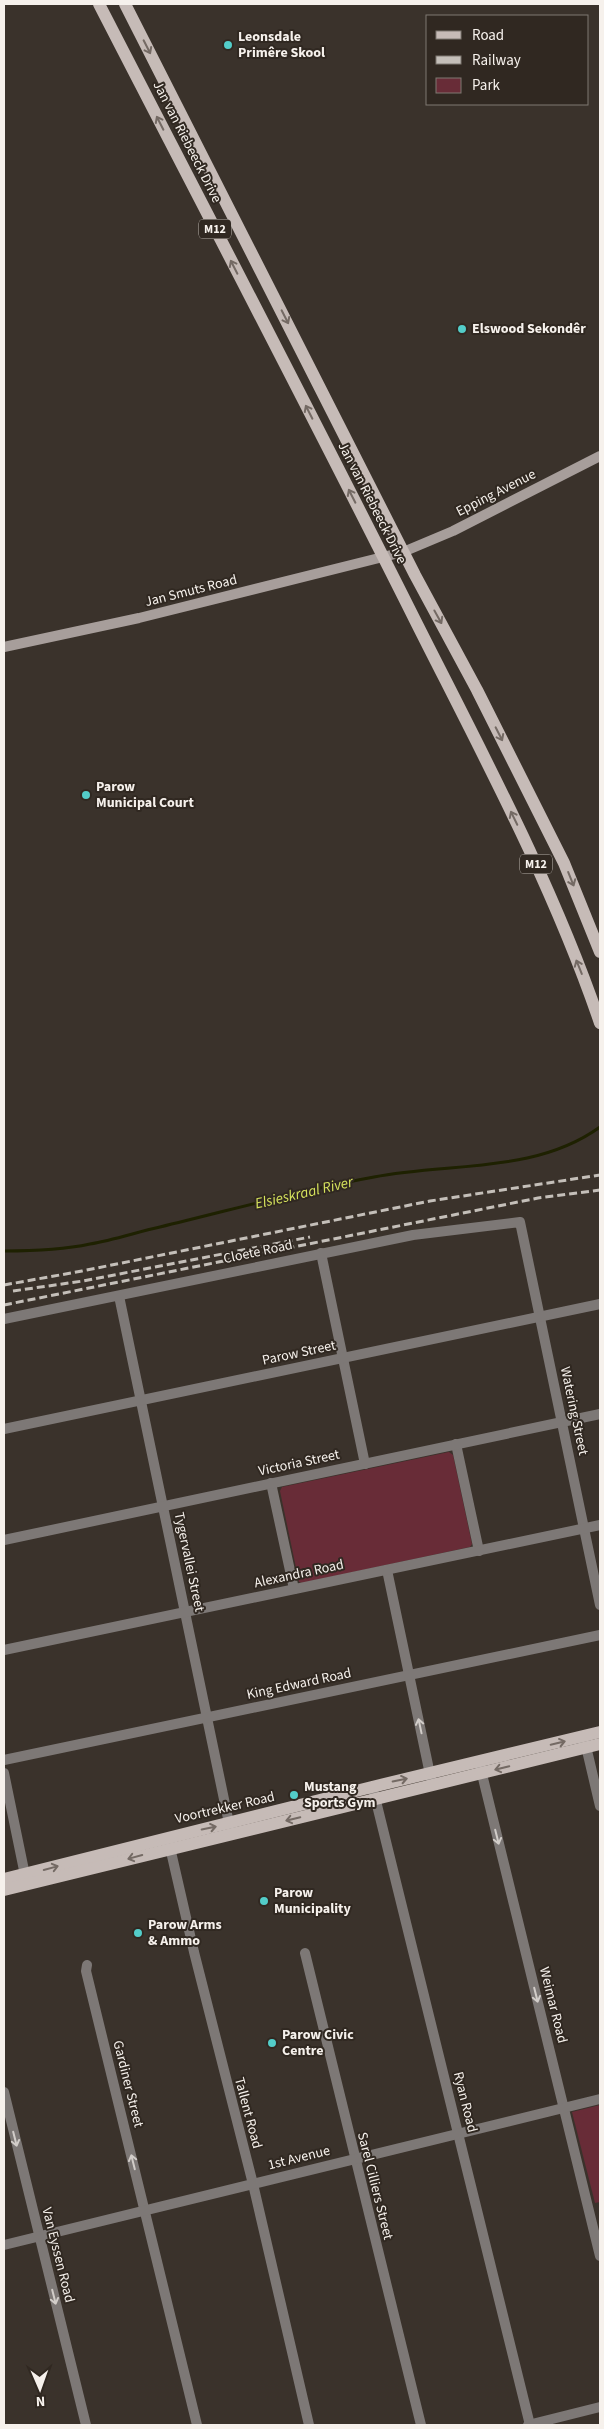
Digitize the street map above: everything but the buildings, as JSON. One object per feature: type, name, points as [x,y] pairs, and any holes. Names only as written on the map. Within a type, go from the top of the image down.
[{"type":"main road","name":"Jan van Riebeeck Drive","points":[[99,4],[383,557],[539,869],[589,990],[600,1024]]},
{"type":"main road","name":"Jan van Riebeeck Drive","points":[[125,4],[403,552],[477,690],[564,863],[600,952]]},
{"type":"main road","name":"Voortrekker Road","points":[[4,1890],[26,1880],[169,1842],[230,1829],[374,1792],[585,1742],[600,1732]]},
{"type":"main road","name":"Voortrekker Road","points":[[585,1742],[600,1744]]},
{"type":"main road","name":"Voortrekker Road","points":[[4,1879],[26,1880]]},
{"type":"street","name":"Epping Avenue","points":[[383,557],[403,552],[453,531],[600,456]]},
{"type":"street","name":"Jan Smuts Road","points":[[4,647],[139,618],[383,557]]},
{"type":"street","name":"Cloete Road","points":[[4,1319],[413,1234],[520,1222]]},
{"type":"street","name":"Watering Street","points":[[520,1222],[600,1605]]},
{"type":"street","points":[[321,1253],[365,1464]]},
{"type":"street","name":"Tygervallei Street","points":[[119,1296],[230,1829]]},
{"type":"street","name":"Parow Street","points":[[4,1429],[600,1304]]},
{"type":"street","name":"Victoria Street","points":[[4,1540],[600,1414]]},
{"type":"street","points":[[456,1444],[479,1551]]},
{"type":"street","points":[[271,1483],[294,1590]]},
{"type":"street","name":"Alexandra Road","points":[[4,1650],[600,1525]]},
{"type":"street","points":[[387,1570],[431,1779]]},
{"type":"street","name":"King Edward Road","points":[[4,1760],[600,1635]]},
{"type":"street","points":[[585,1742],[600,1806]]},
{"type":"street","name":"Weimar Road","points":[[480,1767],[600,2256]]},
{"type":"street","points":[[4,1773],[26,1880]]},
{"type":"street","name":"Ryan Road","points":[[374,1792],[529,2425]]},
{"type":"street","name":"Tallent Road","points":[[169,1842],[309,2425]]},
{"type":"street","name":"Sarel Cilliers Street","points":[[305,1953],[354,2159],[421,2425]]},
{"type":"street","name":"Gardiner Street","points":[[87,1965],[86,1971],[197,2425]]},
{"type":"street","name":"Van Eyssen Road","points":[[4,2092],[86,2425]]},
{"type":"street","name":"1st Avenue","points":[[4,2245],[600,2099]]},
{"type":"street","points":[[529,2425],[600,2407]]},
{"type":"green space","points":[[449,1452],[453,1455],[472,1544],[470,1547],[302,1583],[299,1582],[280,1491],[282,1487]]},
{"type":"green space","points":[[600,2105],[600,2202],[595,2203],[572,2112]]},
{"type":"waterway","name":"Elsieskraal River","points":[[4,1251],[47,1250],[79,1246],[267,1200],[374,1177],[403,1172],[520,1160],[548,1153],[575,1142],[600,1127]]},
{"type":"railway","points":[[4,1285],[430,1201],[600,1175]]},
{"type":"railway","points":[[4,1305],[538,1198],[600,1190]]},
{"type":"railway","points":[[13,1291],[83,1281],[310,1237]]},
{"type":"place","name":"Leonsdale Primêre Skool","points":[[228,45]]},
{"type":"place","name":"Elswood Sekondêr","points":[[462,329]]},
{"type":"place","name":"Parow Municipal Court","points":[[86,795]]},
{"type":"place","name":"Mustang Sports Gym","points":[[294,1795]]},
{"type":"place","name":"Parow Municipality","points":[[264,1901]]},
{"type":"place","name":"Parow Arms & Ammo","points":[[138,1933]]},
{"type":"place","name":"Parow Civic Centre","points":[[272,2043]]}]
